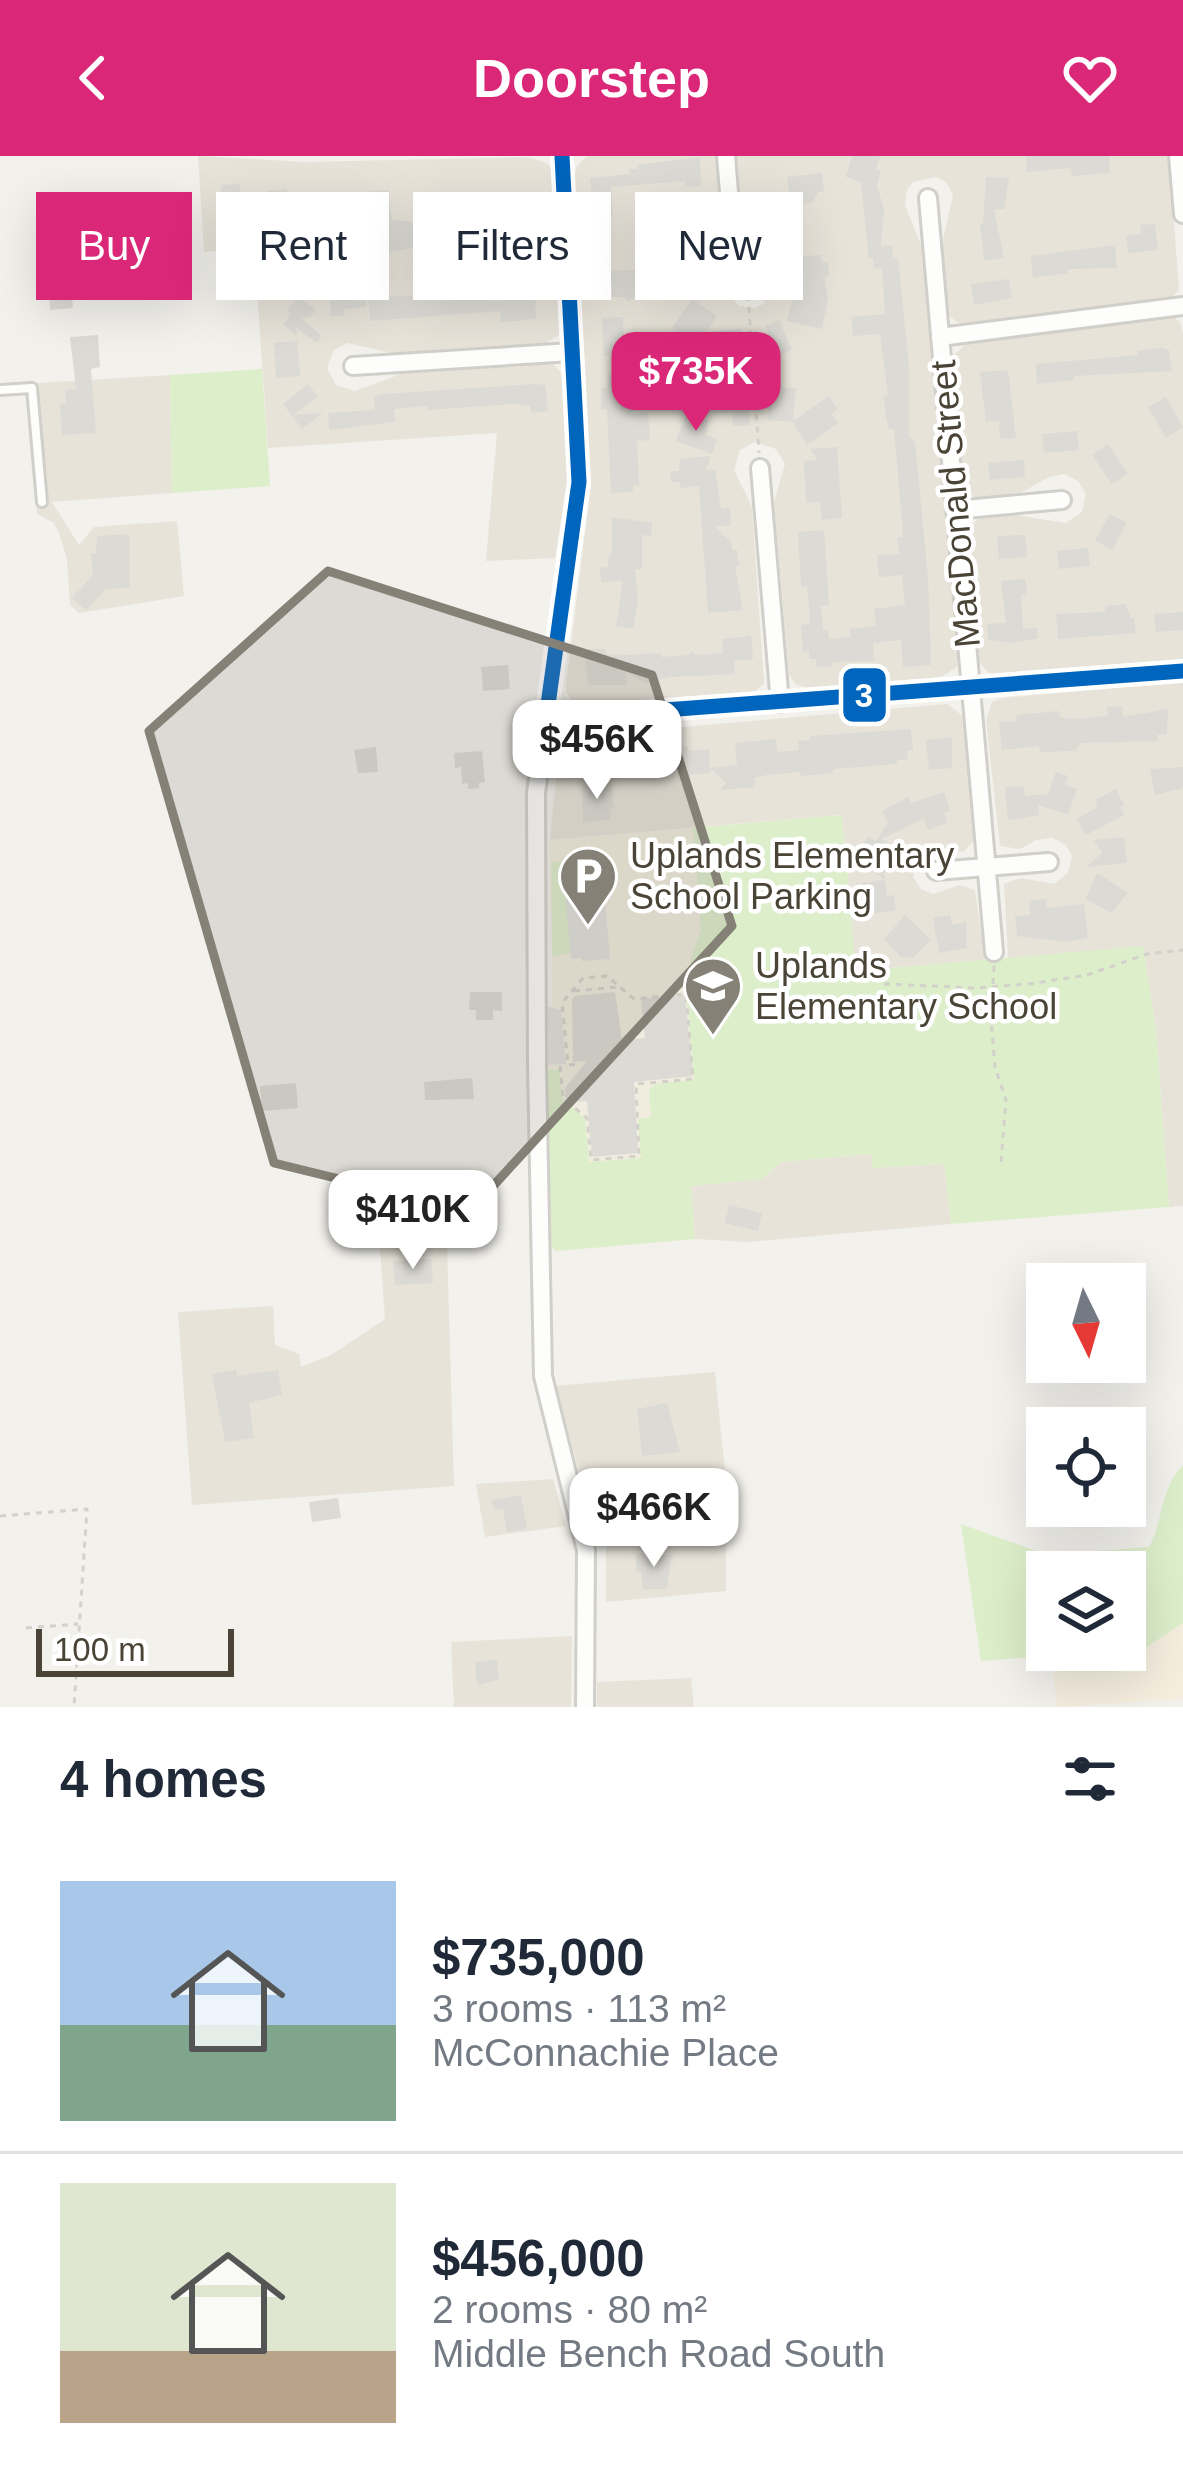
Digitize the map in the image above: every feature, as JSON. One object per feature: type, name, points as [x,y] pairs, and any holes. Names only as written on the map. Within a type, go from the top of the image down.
[{"type":"street","points":[[562,156],[579,482],[536,793],[534,848],[545,1393],[586,1550],[584,1707]]},
{"type":"street","points":[[726,156],[729,192]]},
{"type":"street","points":[[1178,156],[1183,214]]},
{"type":"street","name":"MacDonald Street","points":[[928,199],[994,952]]},
{"type":"street","points":[[940,337],[1183,306]]},
{"type":"street","points":[[352,366],[572,352]]},
{"type":"street","points":[[760,468],[780,703]]},
{"type":"street","points":[[955,510],[1062,500]]},
{"type":"street","points":[[547,719],[1183,670]]},
{"type":"street","points":[[936,871],[1049,862]]},
{"type":"lane","points":[[0,390],[32,388],[42,502]]},
{"type":"path","points":[[748,300],[760,468]]},
{"type":"path","points":[[884,984],[995,987],[1071,979],[1122,959],[1183,950]]},
{"type":"path","points":[[994,952],[994,1067],[1006,1100],[1000,1162]]},
{"type":"path","points":[[568,1065],[562,1003],[583,978],[607,976],[634,999],[686,994],[693,1078],[636,1084],[639,1156],[591,1160],[587,1118],[563,1098],[560,1066],[581,1064]]},
{"type":"path","points":[[572,991],[620,987]]},
{"type":"path","points":[[0,1516],[87,1509],[74,1707]]},
{"type":"path","points":[[26,1628],[80,1624]]},
{"type":"highlighted area","points":[[328,571],[652,675],[732,926],[470,1211],[274,1163],[149,731]]},
{"type":"shaded area","points":[[198,156],[306,162],[528,157],[547,163],[553,170],[554,192],[413,192],[413,300],[558,300],[559,335],[545,344],[397,354],[347,343],[334,350],[327,368],[336,385],[355,391],[406,372],[553,363],[564,377],[570,463],[555,558],[486,561],[497,433],[268,448],[258,300],[389,300],[389,192],[216,192],[216,251],[204,252]]},
{"type":"shaded area","points":[[587,156],[717,156],[719,192],[635,192],[635,300],[734,300],[739,306],[755,308],[765,300],[803,300],[803,192],[739,192],[736,156],[1169,156],[1179,290],[1170,299],[963,326],[949,316],[942,245],[953,194],[936,177],[913,182],[907,190],[905,206],[924,252],[959,645],[957,667],[941,677],[807,688],[795,684],[789,674],[774,502],[785,464],[776,449],[755,442],[740,450],[734,470],[752,507],[764,683],[754,693],[577,708],[566,685],[591,485],[581,300],[611,300],[611,192],[575,192],[577,166]]},
{"type":"shaded area","points":[[1173,317],[1183,333],[1183,659],[991,675],[979,662],[970,527],[979,518],[1016,515],[1066,523],[1082,512],[1086,494],[1078,481],[1065,474],[1049,477],[1015,496],[978,499],[970,495],[963,485],[952,357],[966,344]]},
{"type":"shaded area","points":[[170,375],[172,493],[52,502],[79,545],[94,527],[177,521],[184,596],[79,613],[70,605],[67,559],[59,533],[54,523],[37,514],[36,502],[47,501],[37,383]]},
{"type":"shaded area","points":[[1183,682],[1183,1206],[1169,1207],[1156,1029],[1143,947],[1008,958],[1004,884],[1021,878],[1054,884],[1068,873],[1072,856],[1065,844],[1052,838],[1020,849],[1000,846],[986,720],[992,702],[1001,698]]},
{"type":"shaded area","points":[[947,704],[963,716],[975,840],[963,852],[933,847],[922,851],[913,866],[914,878],[921,889],[933,894],[960,885],[975,890],[985,960],[855,971],[841,815],[550,840],[559,748],[567,737]]},
{"type":"shaded area","name":"Uplands Elementary School","points":[[842,815],[872,1154],[781,1162],[762,1179],[691,1186],[695,1239],[556,1251],[551,1247],[545,1006],[553,1009],[550,840]]},
{"type":"shaded area","name":"Uplands Elementary School Parking","points":[[601,854],[610,959],[571,959],[562,858]]},
{"type":"shaded area","points":[[545,1006],[561,1010],[566,1064],[546,1065]]},
{"type":"shaded area","points":[[872,1154],[874,1168],[944,1164],[951,1224],[748,1242],[695,1239],[690,1186],[762,1179],[781,1162]]},
{"type":"shaded area","points":[[447,1245],[454,1486],[192,1505],[178,1312],[273,1306],[275,1345],[299,1354],[301,1367],[331,1355],[385,1319],[380,1249]]},
{"type":"shaded area","points":[[715,1372],[726,1482],[726,1591],[606,1602],[606,1537],[593,1519],[554,1386]]},
{"type":"shaded area","points":[[553,1479],[566,1526],[485,1537],[476,1484]]},
{"type":"shaded area","points":[[1183,1623],[1183,1699],[1057,1707],[1053,1671],[1146,1671],[1146,1647]]},
{"type":"shaded area","points":[[572,1636],[571,1707],[454,1707],[451,1642]]},
{"type":"shaded area","points":[[691,1678],[694,1707],[597,1707],[597,1682]]},
{"type":"green space","points":[[262,369],[270,486],[172,493],[170,375]]},
{"type":"green space","points":[[842,815],[856,971],[1143,946],[1156,1029],[1169,1207],[951,1224],[944,1164],[873,1168],[871,1154],[781,1162],[762,1179],[691,1186],[695,1239],[556,1251],[551,1247],[548,1070],[559,1069],[562,1099],[585,1118],[589,1162],[641,1158],[638,1119],[651,1117],[649,1091],[655,1084],[694,1080],[686,993],[692,984],[690,962],[701,929],[693,828]]},
{"type":"green space","points":[[563,861],[571,953],[552,956],[551,862]]},
{"type":"green space","points":[[1183,1465],[1183,1623],[1146,1647],[1146,1551],[1098,1551],[1149,1547],[1166,1494]]},
{"type":"green space","points":[[961,1524],[1036,1551],[1026,1551],[1026,1658],[981,1661]]},
{"type":"building","points":[[852,156],[880,156],[876,170],[881,171],[877,185],[884,210],[881,246],[892,245],[893,259],[898,258],[909,369],[909,436],[915,442],[928,578],[931,665],[903,667],[901,640],[873,643],[874,661],[817,667],[809,651],[803,652],[801,625],[809,624],[810,618],[807,586],[801,587],[798,532],[824,530],[829,605],[821,606],[823,630],[828,630],[829,639],[851,637],[850,629],[876,626],[874,609],[905,605],[902,575],[879,577],[877,555],[899,554],[897,537],[903,537],[903,532],[894,429],[889,429],[885,412],[884,395],[888,395],[880,334],[853,336],[851,317],[885,314],[882,268],[874,269],[873,258],[869,258],[861,182],[846,177]]},
{"type":"building","points":[[1026,156],[1109,156],[1110,173],[1072,176],[1071,168],[1027,172]]},
{"type":"building","points":[[700,157],[701,186],[685,187],[685,181],[611,187],[613,216],[611,216],[611,192],[591,192],[590,178],[630,174],[629,169]]},
{"type":"building","points":[[822,173],[824,191],[812,203],[803,204],[803,192],[789,192],[787,177]]},
{"type":"building","points":[[986,177],[1009,178],[1004,209],[994,209],[1004,258],[984,261],[980,224]]},
{"type":"building","points":[[240,184],[241,192],[221,192],[221,185]]},
{"type":"building","points":[[389,190],[392,220],[413,222],[413,248],[389,252],[389,192],[359,192]]},
{"type":"building","points":[[1155,224],[1158,250],[1128,253],[1126,235],[1141,234],[1140,225]]},
{"type":"building","points":[[1115,245],[1117,268],[1068,269],[1068,273],[1033,278],[1031,256]]},
{"type":"building","points":[[821,255],[822,263],[828,262],[822,329],[787,321],[792,300],[803,300],[803,256]]},
{"type":"building","points":[[635,270],[635,298],[628,301],[612,297],[611,271]]},
{"type":"building","points":[[1009,279],[1012,298],[974,305],[971,284]]},
{"type":"building","points":[[49,300],[72,300],[73,308],[50,310]]},
{"type":"building","points":[[295,300],[302,300],[316,310],[301,318],[322,336],[316,343],[296,327],[297,336],[283,324],[291,314],[287,310]]},
{"type":"building","points":[[330,300],[366,300],[367,307],[343,309],[344,316],[331,316]]},
{"type":"building","points":[[368,300],[535,300],[536,319],[501,322],[500,311],[370,321]]},
{"type":"building","points":[[691,300],[717,316],[697,345],[672,328]]},
{"type":"building","points":[[623,317],[625,354],[604,356],[602,318]]},
{"type":"building","points":[[779,320],[792,350],[769,360],[760,342],[770,338],[765,326]]},
{"type":"building","points":[[741,329],[743,363],[715,364],[714,331]]},
{"type":"building","points":[[98,335],[100,367],[91,369],[96,433],[62,435],[60,404],[66,403],[65,390],[76,389],[70,337]]},
{"type":"building","points":[[297,341],[300,376],[276,378],[274,343]]},
{"type":"building","points":[[1169,350],[1172,371],[1074,376],[1074,380],[1037,384],[1036,364],[1138,355],[1137,351]]},
{"type":"building","points":[[1008,370],[1016,438],[1000,439],[999,421],[986,422],[980,372]]},
{"type":"building","points":[[623,374],[623,382],[643,381],[648,387],[649,393],[630,414],[648,413],[650,440],[637,441],[639,485],[633,485],[633,492],[611,493],[602,388],[608,388],[607,375]]},
{"type":"building","points":[[308,384],[318,397],[293,415],[323,413],[302,429],[283,404]]},
{"type":"building","points":[[545,385],[548,411],[531,413],[530,406],[512,404],[427,410],[427,406],[394,409],[395,422],[329,430],[328,413],[375,410],[374,396]]},
{"type":"building","points":[[747,387],[750,425],[733,426],[732,412],[713,414],[711,390]]},
{"type":"building","points":[[769,387],[796,388],[793,421],[829,396],[838,409],[831,414],[838,423],[807,445],[793,422],[767,420]]},
{"type":"building","points":[[1166,397],[1183,427],[1166,438],[1148,407]]},
{"type":"building","points":[[687,412],[708,420],[706,435],[717,439],[712,454],[676,441]]},
{"type":"building","points":[[1077,431],[1079,450],[1044,453],[1042,434]]},
{"type":"building","points":[[1108,444],[1128,474],[1112,484],[1092,455]]},
{"type":"building","points":[[837,447],[842,518],[822,520],[820,502],[806,503],[804,461],[818,460],[810,449]]},
{"type":"building","points":[[711,456],[706,470],[715,469],[721,509],[730,508],[731,525],[715,527],[731,542],[732,550],[737,550],[739,566],[735,567],[743,610],[708,613],[699,486],[680,488],[680,482],[671,482],[670,471],[679,471],[680,459]]},
{"type":"building","points":[[1024,460],[1025,477],[990,480],[988,463]]},
{"type":"building","points":[[1110,514],[1127,523],[1112,550],[1095,540]]},
{"type":"building","points":[[612,517],[652,523],[651,536],[642,535],[642,569],[635,569],[638,601],[633,629],[616,626],[623,581],[601,582],[600,568],[608,567],[612,553]]},
{"type":"building","points":[[129,534],[130,588],[106,589],[86,610],[72,598],[93,575],[91,553],[96,553],[97,536]]},
{"type":"building","points":[[1025,535],[1027,557],[999,559],[997,536]]},
{"type":"building","points":[[1088,548],[1090,566],[1059,569],[1057,551]]},
{"type":"building","points":[[1025,579],[1023,629],[1037,628],[1038,638],[1013,643],[988,640],[987,624],[1006,623],[1001,581]]},
{"type":"building","points":[[1125,604],[1136,633],[1058,639],[1056,614],[1105,612],[1105,606]]},
{"type":"building","points":[[1183,612],[1183,630],[1156,632],[1154,614]]},
{"type":"building","points":[[751,636],[753,659],[734,661],[735,674],[646,683],[626,672],[627,685],[588,685],[585,649],[625,655],[661,653],[661,657],[692,651],[696,655],[723,653],[722,639]]},
{"type":"building","points":[[508,665],[510,689],[483,691],[481,667]]},
{"type":"building","points":[[1122,706],[1123,717],[1168,709],[1167,734],[1157,735],[1158,741],[1081,743],[1075,751],[1040,752],[1039,746],[1002,750],[999,722],[1017,721],[1016,715],[1059,711],[1060,717],[1074,719],[1108,716],[1107,707]]},
{"type":"building","points":[[911,729],[913,750],[897,764],[801,776],[800,772],[767,775],[754,778],[755,787],[720,790],[726,783],[710,768],[737,765],[735,743],[776,739],[777,752],[799,750],[798,741],[810,740],[810,736]]},
{"type":"building","points":[[952,737],[952,768],[929,770],[926,740]]},
{"type":"building","points":[[688,746],[688,751],[709,749],[711,773],[679,781],[677,772],[643,778],[633,772],[631,752]]},
{"type":"building","points":[[376,747],[378,772],[358,773],[354,750]]},
{"type":"building","points":[[482,751],[485,782],[468,789],[468,783],[462,784],[461,767],[455,768],[454,753]]},
{"type":"building","points":[[1183,767],[1183,788],[1155,795],[1150,769]]},
{"type":"building","points":[[1056,772],[1068,776],[1065,785],[1077,789],[1068,815],[1038,805],[1039,815],[1008,820],[1005,787],[1024,786],[1025,796],[1048,794]]},
{"type":"building","points":[[611,783],[614,808],[610,820],[583,822],[582,785]]},
{"type":"building","points":[[1116,789],[1124,815],[1086,835],[1077,819],[1096,808],[1097,799]]},
{"type":"building","points":[[944,792],[950,811],[944,812],[947,823],[928,830],[924,818],[882,839],[892,847],[891,871],[884,872],[885,880],[860,862],[863,858],[856,853],[869,836],[876,841],[888,823],[882,811],[908,797],[911,803]]},
{"type":"building","points":[[1124,837],[1127,863],[1087,867],[1102,853],[1094,840]]},
{"type":"building","points":[[1097,873],[1128,893],[1111,913],[1086,899]]},
{"type":"building","points":[[885,880],[896,911],[863,914],[857,884]]},
{"type":"building","points":[[1046,899],[1047,908],[1084,904],[1088,938],[1067,942],[1017,936],[1015,916],[1030,915],[1029,901]]},
{"type":"building","points":[[905,915],[931,940],[913,958],[901,957],[884,939]]},
{"type":"building","points":[[950,915],[952,925],[966,922],[967,948],[939,953],[933,918]]},
{"type":"building","points":[[470,992],[502,992],[502,1011],[493,1010],[493,1020],[476,1020],[476,1010],[469,1010]]},
{"type":"building","points":[[615,992],[622,1040],[645,1038],[641,999],[685,995],[693,1076],[634,1082],[638,1153],[592,1157],[587,1101],[572,1102],[565,1097],[565,1088],[587,1061],[573,1062],[572,999]]},
{"type":"building","points":[[472,1078],[474,1099],[425,1100],[424,1082]]},
{"type":"building","points":[[296,1083],[298,1108],[262,1111],[260,1086]]},
{"type":"building","points":[[729,1205],[762,1213],[758,1231],[725,1223]]},
{"type":"building","points":[[431,1259],[433,1283],[395,1285],[393,1261]]},
{"type":"building","points":[[236,1370],[237,1376],[278,1370],[282,1395],[249,1403],[254,1438],[225,1442],[212,1374]]},
{"type":"building","points":[[667,1403],[680,1452],[642,1456],[637,1409]]},
{"type":"building","points":[[521,1495],[527,1529],[507,1532],[503,1509],[494,1510],[492,1500]]},
{"type":"building","points":[[338,1498],[341,1518],[312,1522],[309,1502]]},
{"type":"building","points":[[636,1554],[672,1555],[667,1589],[643,1589]]},
{"type":"building","points":[[497,1660],[499,1680],[477,1685],[475,1662]]},
{"type":"transit line","name":"3","points":[[546,719],[579,482],[562,156]]},
{"type":"transit line","name":"3","points":[[546,719],[1183,671]]},
{"type":"place","name":"Uplands Elementary School Parking","points":[[588,927]]},
{"type":"place","name":"Uplands Elementary School","points":[[713,1037]]}]
